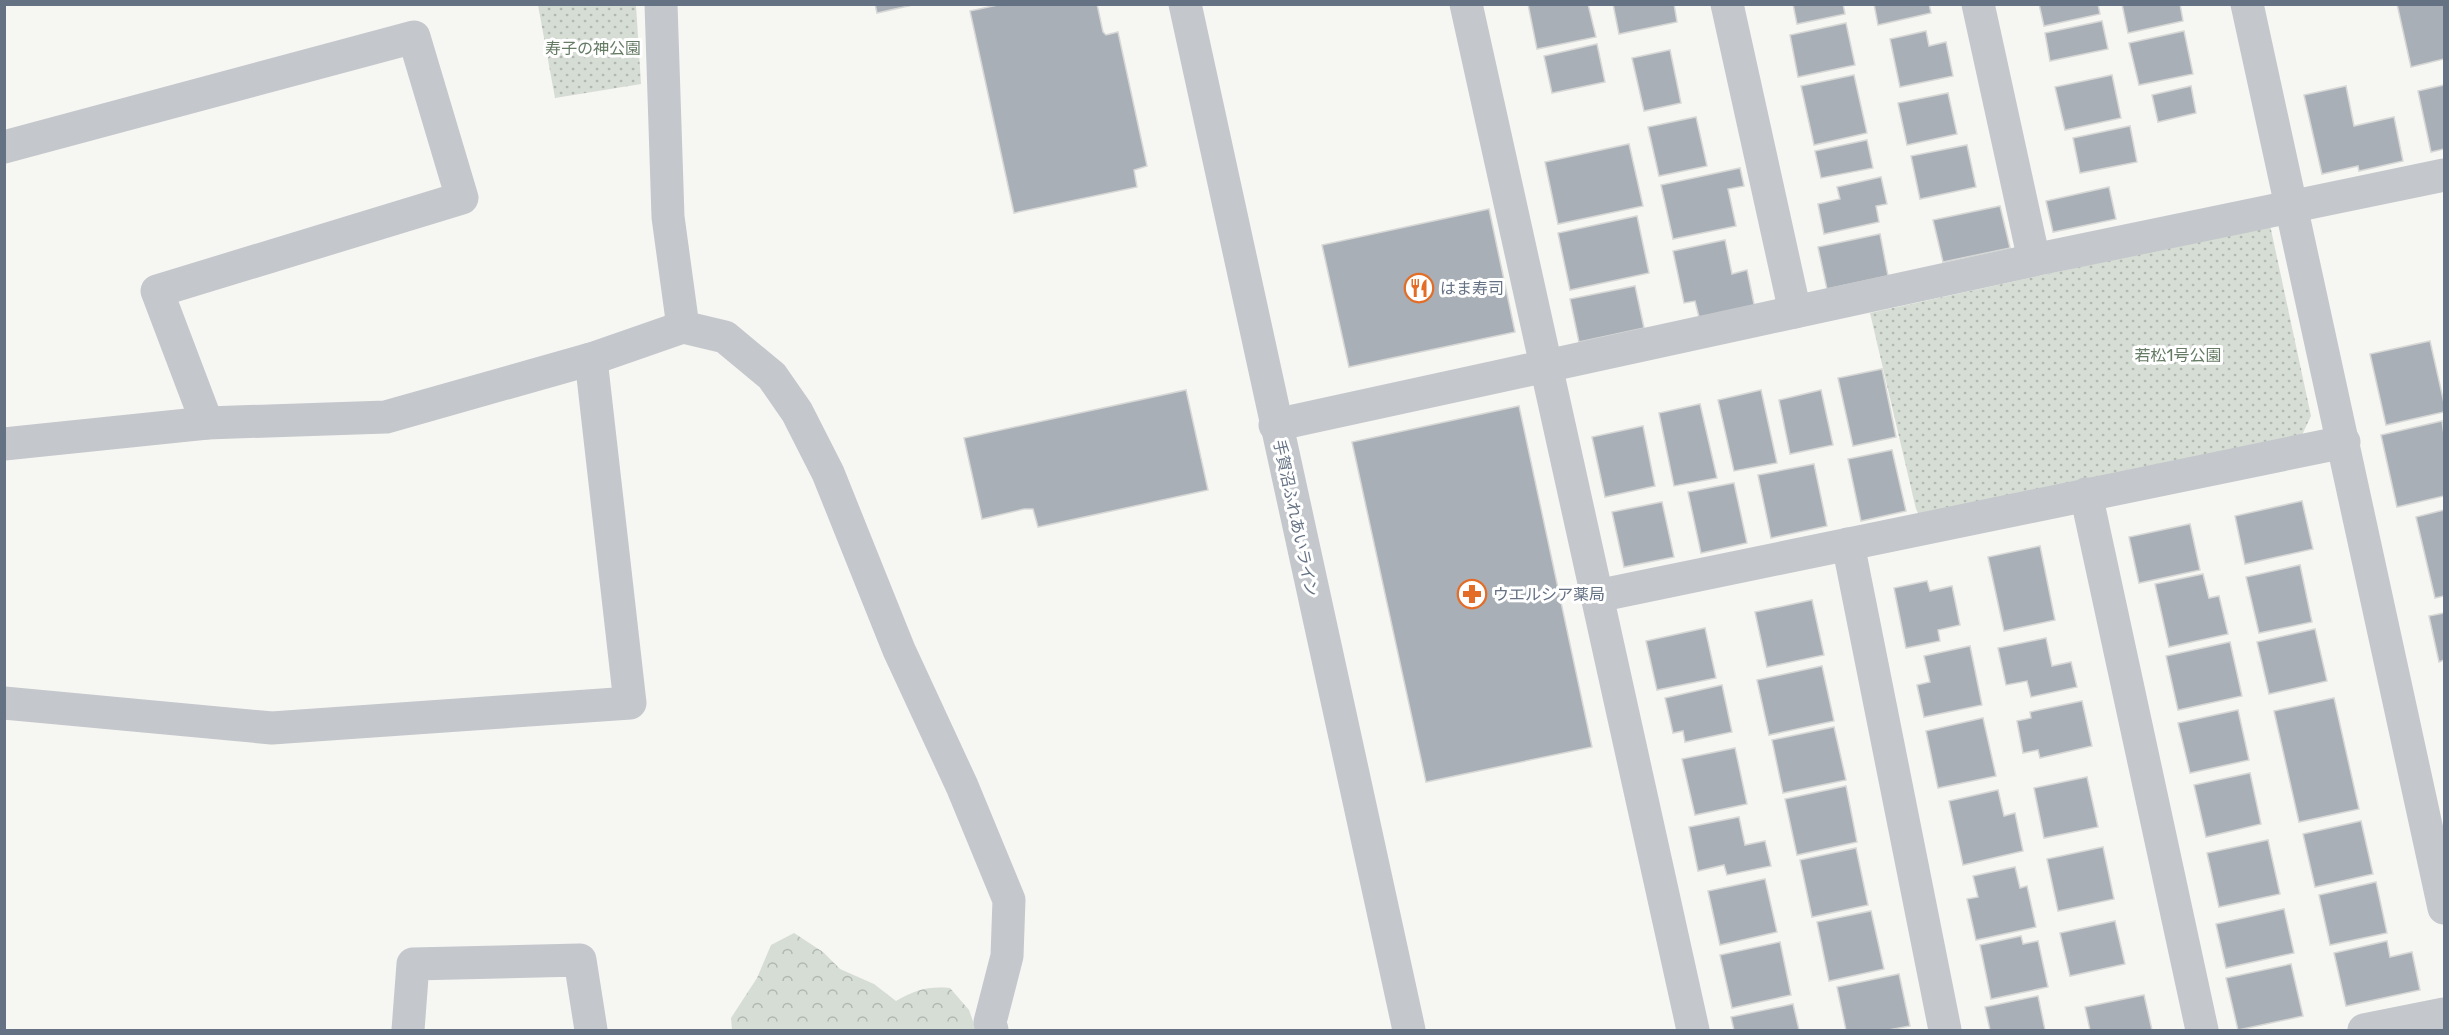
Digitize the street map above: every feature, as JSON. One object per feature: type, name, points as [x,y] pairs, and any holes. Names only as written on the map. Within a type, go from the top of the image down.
[{"type":"street","points":[[661,4],[668,217],[683,327]]},
{"type":"street","name":"手賀沼ふれあいライン","points":[[1185,4],[1275,425],[1409,1030]]},
{"type":"street","points":[[1466,4],[1693,1030]]},
{"type":"street","points":[[1727,4],[1795,312]]},
{"type":"street","points":[[1978,4],[2034,260]]},
{"type":"street","points":[[2247,4],[2445,908]]},
{"type":"street","points":[[4,147],[414,37],[462,198],[157,291],[207,423]]},
{"type":"street","points":[[1275,425],[1547,364],[2445,175]]},
{"type":"street","points":[[4,444],[207,423],[386,417],[591,359],[683,327],[725,338],[772,376],[797,412],[828,472],[899,650],[962,786],[1009,900],[1007,956],[990,1022],[992,1030]]},
{"type":"street","points":[[4,704],[272,728],[630,703],[591,359]]},
{"type":"street","points":[[1598,596],[2344,442]]},
{"type":"street","points":[[2086,494],[2202,1030]]},
{"type":"street","points":[[1848,544],[1945,1030]]},
{"type":"street","points":[[408,1030],[413,964],[580,960],[591,1030]]},
{"type":"street","points":[[2364,1030],[2445,1014]]},
{"type":"green space","name":"寿子の神公園","points":[[538,5],[636,5],[641,84],[555,98]]},
{"type":"green space","name":"若松1号公園","points":[[2270,225],[2311,416],[2300,439],[1921,518],[1916,509],[1870,313]]},
{"type":"green space","points":[[794,933],[823,952],[840,969],[874,984],[896,1001],[922,990],[950,988],[969,1010],[976,1030],[732,1030],[731,1018],[757,978],[771,945]]},
{"type":"building","points":[[875,4],[917,4],[877,13]]},
{"type":"building","points":[[1002,4],[1097,4],[1103,32],[1106,35],[1118,32],[1147,166],[1134,170],[1137,187],[1014,213],[970,11]]},
{"type":"building","points":[[1528,4],[1588,4],[1596,37],[1537,49]]},
{"type":"building","points":[[1613,4],[1674,4],[1677,22],[1619,34]]},
{"type":"building","points":[[1793,4],[1843,4],[1845,14],[1797,24]]},
{"type":"building","points":[[1874,4],[1929,4],[1931,13],[1878,25]]},
{"type":"building","points":[[2039,4],[2098,4],[2100,14],[2044,26]]},
{"type":"building","points":[[2122,4],[2180,4],[2183,21],[2128,33]]},
{"type":"building","points":[[2397,4],[2444,4],[2444,59],[2411,67]]},
{"type":"building","points":[[2102,21],[2108,49],[2050,61],[2045,33]]},
{"type":"building","points":[[1846,23],[1855,65],[1798,77],[1790,35]]},
{"type":"building","points":[[1926,31],[1929,46],[1946,42],[1953,76],[1900,87],[1890,39]]},
{"type":"building","points":[[2184,31],[2193,74],[2139,85],[2129,43]]},
{"type":"building","points":[[1597,44],[1605,82],[1552,93],[1544,56]]},
{"type":"building","points":[[1670,50],[1681,103],[1644,111],[1632,58]]},
{"type":"building","points":[[1854,75],[1867,133],[1814,145],[1801,86]]},
{"type":"building","points":[[2112,75],[2121,118],[2065,130],[2055,87]]},
{"type":"building","points":[[2444,85],[2444,149],[2431,152],[2418,91]]},
{"type":"building","points":[[2191,86],[2196,113],[2158,122],[2152,95]]},
{"type":"building","points":[[2346,86],[2354,126],[2394,117],[2403,161],[2359,171],[2358,166],[2322,174],[2304,95]]},
{"type":"building","points":[[1948,93],[1957,134],[1907,145],[1898,103]]},
{"type":"building","points":[[1696,117],[1707,166],[1659,176],[1648,127]]},
{"type":"building","points":[[2130,126],[2137,162],[2080,173],[2073,138]]},
{"type":"building","points":[[1867,140],[1873,168],[1821,178],[1815,151]]},
{"type":"building","points":[[1629,144],[1643,206],[1558,224],[1545,162]]},
{"type":"building","points":[[1967,145],[1976,187],[1920,199],[1911,156]]},
{"type":"building","points":[[1740,168],[1744,186],[1728,189],[1736,226],[1673,239],[1661,185]]},
{"type":"building","points":[[1881,177],[1887,204],[1876,206],[1879,222],[1824,234],[1818,204],[1840,199],[1837,187]]},
{"type":"building","points":[[2109,187],[2116,219],[2053,232],[2046,201]]},
{"type":"building","points":[[2000,206],[2010,248],[1943,262],[1933,220]]},
{"type":"building","name":"はま寿司","points":[[1489,209],[1515,332],[1349,367],[1322,245]]},
{"type":"building","points":[[1637,216],[1649,273],[1570,290],[1558,233]]},
{"type":"building","points":[[1880,234],[1888,276],[1827,289],[1818,247]]},
{"type":"building","points":[[1725,240],[1732,274],[1747,270],[1755,309],[1700,321],[1695,301],[1684,303],[1673,251]]},
{"type":"building","points":[[1635,286],[1644,328],[1579,342],[1570,299]]},
{"type":"building","points":[[2430,341],[2444,412],[2386,425],[2370,354]]},
{"type":"building","points":[[1882,369],[1896,437],[1853,446],[1838,378]]},
{"type":"building","points":[[1186,390],[1208,490],[1038,527],[1033,509],[982,519],[964,438]]},
{"type":"building","points":[[1761,390],[1777,463],[1734,471],[1718,400]]},
{"type":"building","points":[[1821,390],[1833,445],[1790,454],[1779,400]]},
{"type":"building","points":[[1700,404],[1717,478],[1674,486],[1659,413]]},
{"type":"building","name":"ウエルシア薬局","points":[[1519,406],[1592,747],[1426,782],[1352,442]]},
{"type":"building","points":[[2442,421],[2444,496],[2397,507],[2381,435]]},
{"type":"building","points":[[1643,426],[1655,486],[1605,497],[1592,437]]},
{"type":"building","points":[[1892,450],[1906,511],[1861,521],[1848,459]]},
{"type":"building","points":[[1814,464],[1827,526],[1771,538],[1758,475]]},
{"type":"building","points":[[1734,483],[1747,543],[1701,553],[1688,492]]},
{"type":"building","points":[[2302,501],[2313,549],[2245,564],[2235,516]]},
{"type":"building","points":[[1662,502],[1674,557],[1624,567],[1612,512]]},
{"type":"building","points":[[2444,510],[2444,596],[2435,598],[2416,517]]},
{"type":"building","points":[[2190,524],[2200,570],[2139,583],[2129,537]]},
{"type":"building","points":[[2040,546],[2055,620],[2004,631],[1988,557]]},
{"type":"building","points":[[2300,565],[2312,622],[2259,633],[2246,577]]},
{"type":"building","points":[[2203,574],[2209,598],[2219,596],[2228,634],[2169,647],[2155,584]]},
{"type":"building","points":[[1927,581],[1930,591],[1952,586],[1960,625],[1938,630],[1940,641],[1906,648],[1894,588]]},
{"type":"building","points":[[1812,600],[1824,655],[1767,667],[1755,612]]},
{"type":"building","points":[[2444,613],[2444,660],[2439,662],[2429,616]]},
{"type":"building","points":[[1705,628],[1716,678],[1657,690],[1646,641]]},
{"type":"building","points":[[2315,629],[2327,681],[2269,694],[2257,642]]},
{"type":"building","points":[[2046,638],[2052,666],[2071,662],[2077,687],[2031,697],[2027,681],[2006,685],[1998,648]]},
{"type":"building","points":[[2230,642],[2242,696],[2178,710],[2166,656]]},
{"type":"building","points":[[1970,646],[1982,705],[1924,717],[1917,685],[1930,682],[1924,656]]},
{"type":"building","points":[[1822,666],[1834,721],[1769,735],[1757,680]]},
{"type":"building","points":[[1722,685],[1732,732],[1685,742],[1683,731],[1673,733],[1665,698]]},
{"type":"building","points":[[2334,698],[2359,809],[2299,822],[2274,711]]},
{"type":"building","points":[[2082,701],[2092,746],[2040,758],[2038,750],[2023,753],[2017,721],[2031,718],[2030,712]]},
{"type":"building","points":[[2238,710],[2249,760],[2190,773],[2178,723]]},
{"type":"building","points":[[1983,718],[1996,776],[1938,788],[1926,731]]},
{"type":"building","points":[[1834,727],[1846,780],[1783,793],[1772,740]]},
{"type":"building","points":[[1735,748],[1747,804],[1695,815],[1682,759]]},
{"type":"building","points":[[2250,773],[2261,824],[2206,837],[2194,785]]},
{"type":"building","points":[[2087,777],[2098,827],[2044,838],[2034,788]]},
{"type":"building","points":[[1846,786],[1857,842],[1797,855],[1785,799]]},
{"type":"building","points":[[1998,790],[2004,816],[2015,813],[2023,851],[1963,865],[1949,801]]},
{"type":"building","points":[[1739,817],[1745,845],[1765,841],[1771,866],[1727,875],[1724,865],[1698,871],[1689,827]]},
{"type":"building","points":[[2361,821],[2373,874],[2315,887],[2303,834]]},
{"type":"building","points":[[2268,840],[2280,894],[2219,907],[2207,853]]},
{"type":"building","points":[[2103,847],[2114,899],[2058,911],[2047,859]]},
{"type":"building","points":[[1856,848],[1868,905],[1812,917],[1800,860]]},
{"type":"building","points":[[2015,867],[2020,888],[2027,886],[2036,927],[1976,940],[1967,899],[1978,897],[1973,876]]},
{"type":"building","points":[[1765,879],[1777,932],[1720,945],[1708,891]]},
{"type":"building","points":[[2376,882],[2387,933],[2330,945],[2319,895]]},
{"type":"building","points":[[2284,909],[2294,953],[2226,968],[2216,924]]},
{"type":"building","points":[[1871,911],[1884,969],[1829,981],[1817,922]]},
{"type":"building","points":[[2115,921],[2125,964],[2070,976],[2060,933]]},
{"type":"building","points":[[2021,936],[2023,944],[2038,941],[2048,987],[1991,999],[1980,945]]},
{"type":"building","points":[[2387,941],[2390,957],[2412,952],[2420,990],[2346,1006],[2334,953]]},
{"type":"building","points":[[1780,942],[1791,995],[1732,1008],[1720,955]]},
{"type":"building","points":[[2291,964],[2303,1016],[2238,1030],[2226,978]]},
{"type":"building","points":[[1899,974],[1910,1026],[1888,1030],[1846,1030],[1837,987]]},
{"type":"building","points":[[2144,995],[2152,1030],[2090,1030],[2085,1007]]},
{"type":"building","points":[[2038,996],[2045,1030],[1990,1030],[1985,1007]]},
{"type":"building","points":[[1793,1004],[1799,1030],[1734,1030],[1731,1017]]},
{"type":"place","name":"はま寿司","points":[[1419,288]]},
{"type":"place","name":"ウエルシア薬局","points":[[1472,594]]}]
